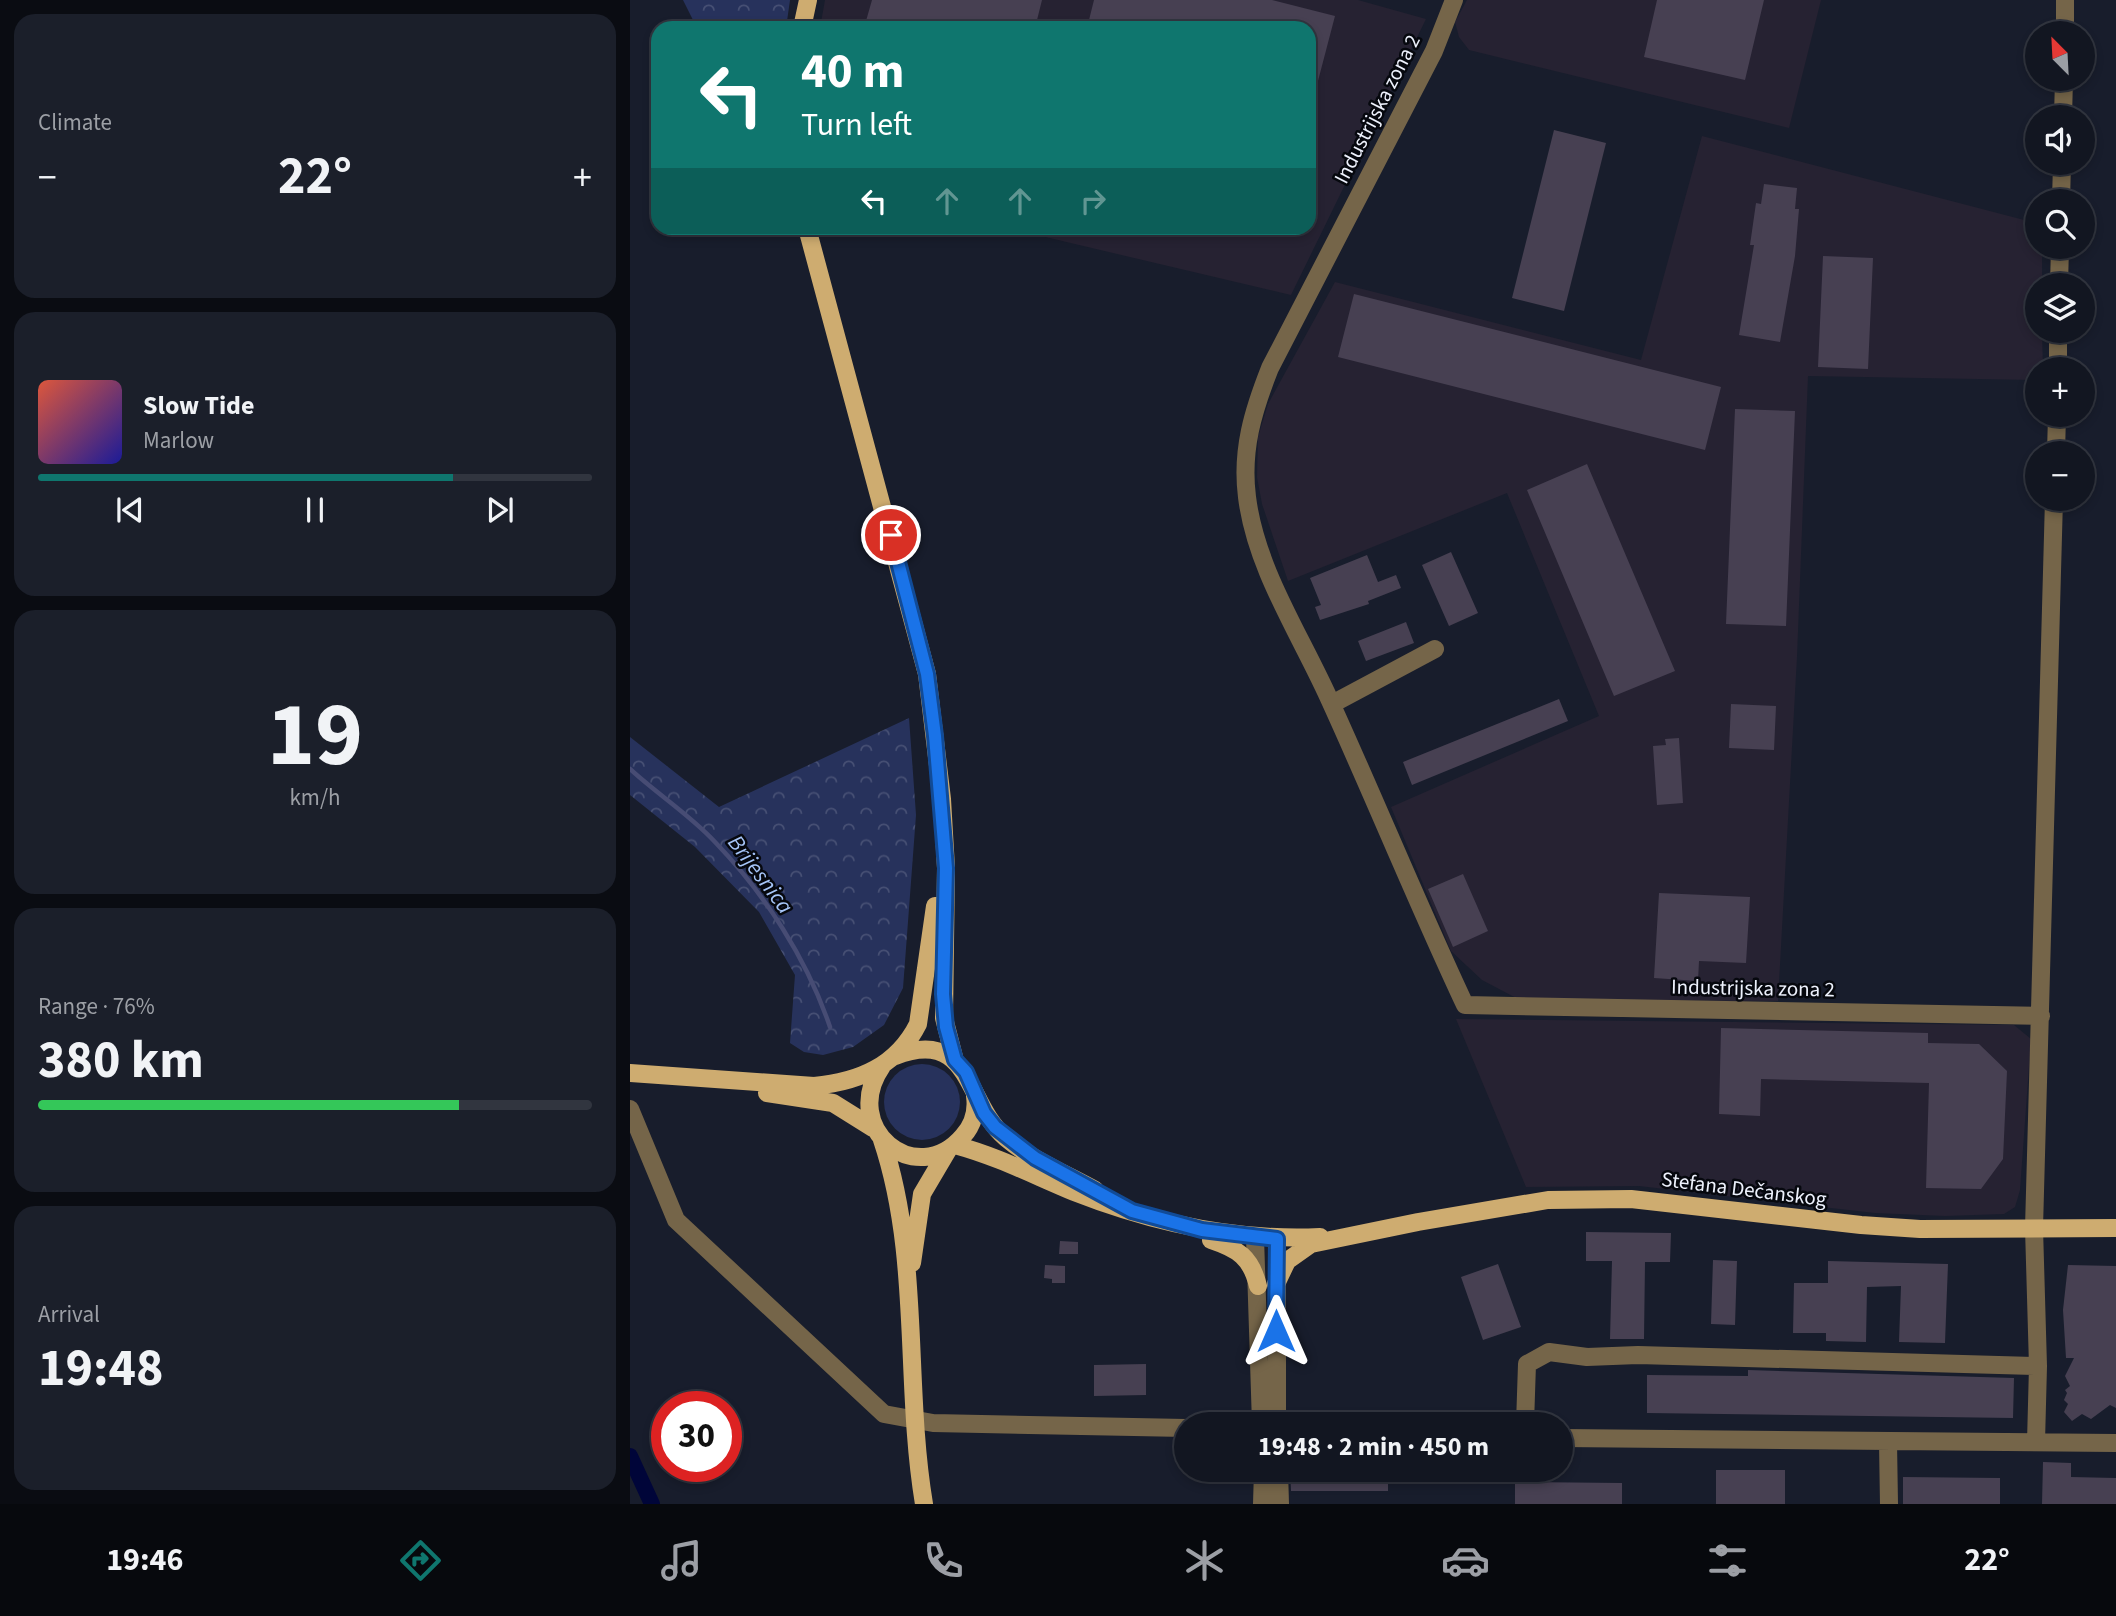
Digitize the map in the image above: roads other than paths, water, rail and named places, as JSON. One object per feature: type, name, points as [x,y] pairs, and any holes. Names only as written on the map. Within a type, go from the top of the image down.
[{"type":"main road","points":[[804,21],[808,0]]},
{"type":"main road","points":[[809,235],[927,674],[942,799],[946,868],[943,994],[946,1027],[955,1060],[973,1086],[984,1113],[1005,1138],[1035,1158],[1132,1211]]},
{"type":"main road","points":[[924,1504],[914,1446],[908,1305],[898,1206],[878,1134],[868,1112],[868,1096],[873,1080],[911,1038],[923,1002],[943,837]]},
{"type":"main road","points":[[691,1078],[814,1086],[857,1079],[910,1050],[941,1052],[955,1060]]},
{"type":"main road","points":[[630,1073],[691,1078],[833,1103],[878,1134],[893,1149],[920,1157],[952,1147],[1004,1159],[1076,1193],[1156,1218],[1216,1232],[1277,1239],[1368,1231]]},
{"type":"main road","points":[[908,1305],[916,1223],[922,1194],[973,1118],[976,1102],[973,1086]]},
{"type":"main road","name":"Stefana Dečanskog","points":[[1368,1231],[1548,1200],[1631,1199],[1861,1225],[1920,1229],[2116,1228]]},
{"type":"main road","points":[[1156,1218],[1236,1249],[1267,1285],[1295,1252],[1311,1244],[1368,1231]]},
{"type":"street","name":"Industrijska zona 2","points":[[1454,0],[1434,51],[1270,368],[1252,413],[1244,456],[1247,498],[1256,535],[1271,576],[1332,704],[1424,918],[1465,1005],[2041,1016]]},
{"type":"street","points":[[2064,21],[2065,0]]},
{"type":"street","points":[[2036,1442],[2038,1366],[2034,1228],[2054,511]]},
{"type":"street","points":[[1332,704],[1435,649]]},
{"type":"street","points":[[630,1109],[676,1220],[884,1414],[933,1423],[1174,1428]]},
{"type":"street","points":[[1255,1237],[1267,1285],[1276,1412]]},
{"type":"street","points":[[1262,1412],[1267,1285],[1277,1239]]},
{"type":"street","points":[[1525,1412],[1527,1364],[1549,1352],[1587,1357],[1639,1355],[2038,1366]]},
{"type":"street","points":[[1573,1438],[2116,1443]]},
{"type":"street","points":[[1888,1442],[1889,1504]]},
{"type":"street","points":[[1262,1504],[1263,1482]]},
{"type":"street","points":[[1279,1482],[1280,1504]]},
{"type":"waterway","name":"Brijesnica","points":[[630,769],[705,832],[751,883],[797,952],[830,1027]]},
{"type":"waterway","points":[[630,1456],[652,1504]]}]
